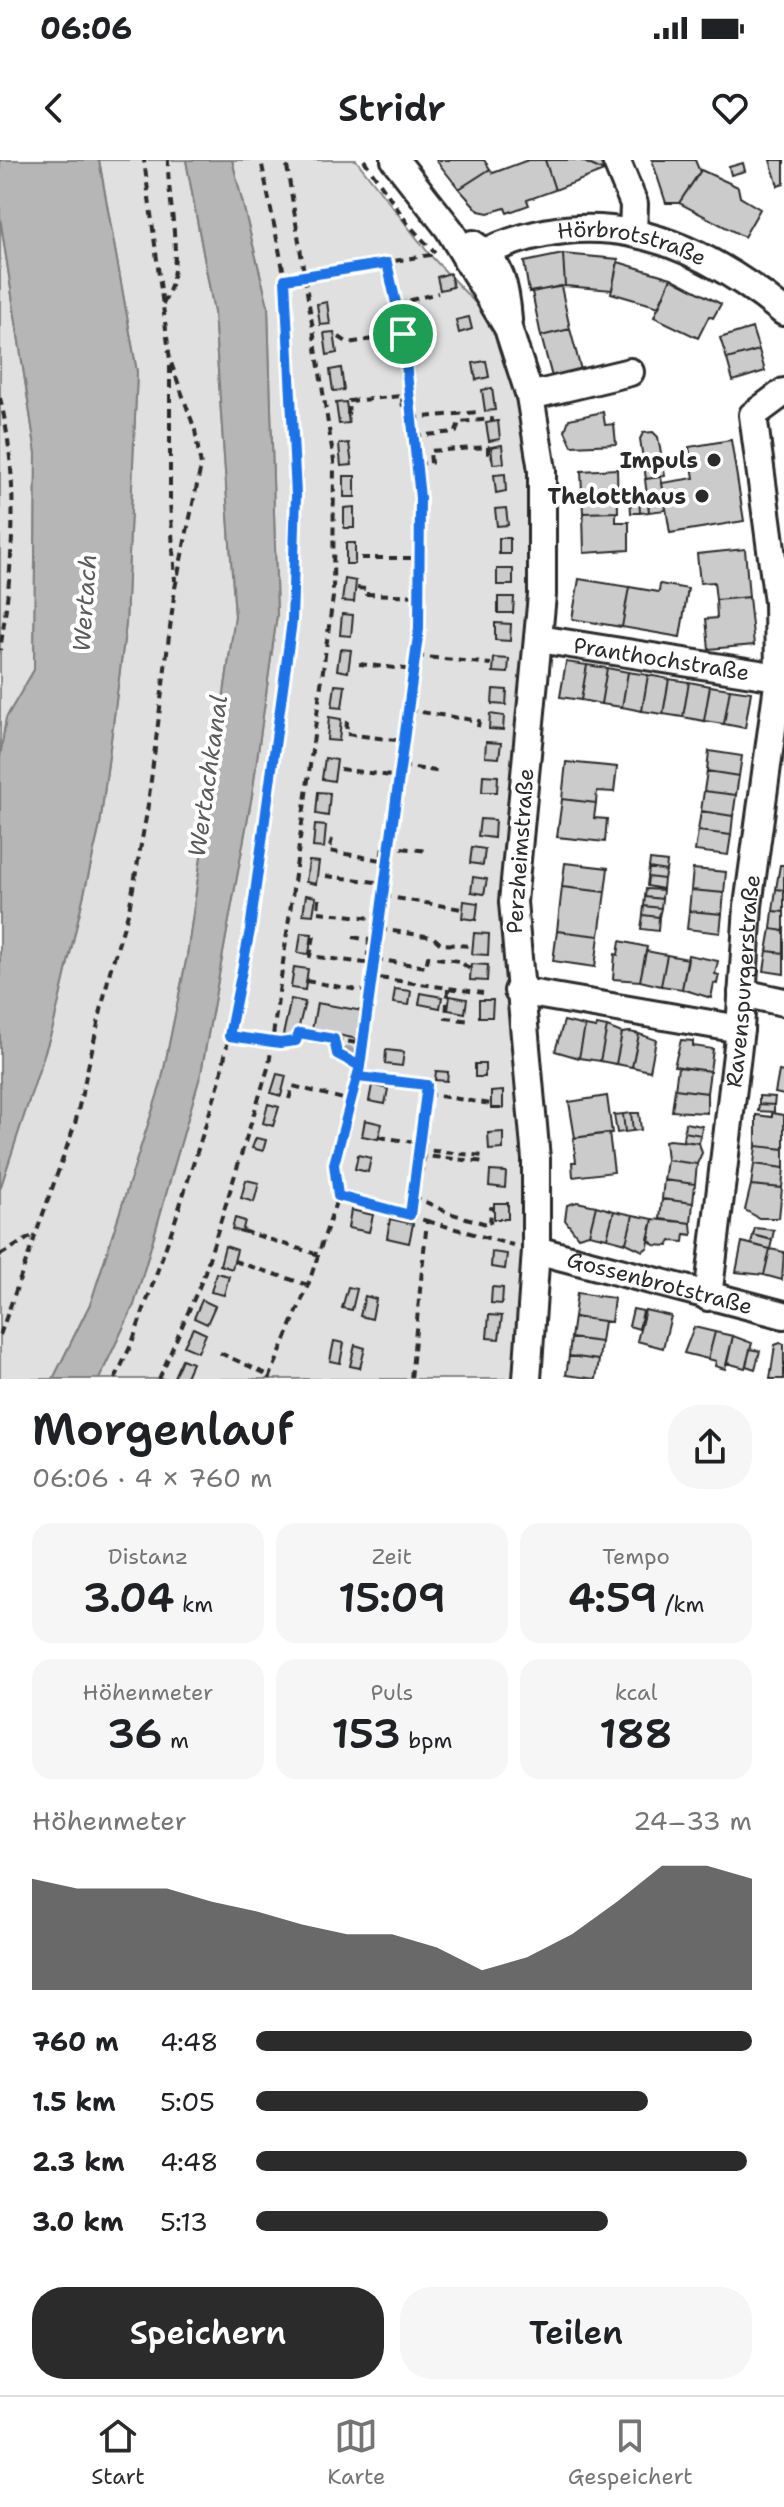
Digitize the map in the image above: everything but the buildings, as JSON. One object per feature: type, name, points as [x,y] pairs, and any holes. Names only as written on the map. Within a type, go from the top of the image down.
[{"type":"street","points":[[395,160],[449,229],[476,256]]},
{"type":"street","points":[[616,160],[634,204],[633,233]]},
{"type":"street","name":"Hörbrotstraße","points":[[476,256],[506,241],[565,230],[602,228],[633,233],[703,255],[739,276],[784,312]]},
{"type":"street","name":"Perzheimstraße","points":[[476,256],[502,280],[508,328],[530,396],[545,504],[539,639],[513,902],[518,991],[536,1159],[536,1250],[527,1379]]},
{"type":"street","points":[[530,396],[630,372]]},
{"type":"street","name":"Ravenspurgerstraße","points":[[708,1297],[740,1029],[748,906],[782,677],[778,602],[753,415],[784,392]]},
{"type":"street","name":"Pranthochstraße","points":[[539,639],[782,677]]},
{"type":"street","points":[[518,991],[740,1029]]},
{"type":"street","points":[[742,993],[784,1002]]},
{"type":"street","name":"Gossenbrotstraße","points":[[536,1250],[784,1315]]},
{"type":"path","points":[[144,160],[170,360],[170,501],[175,588]]},
{"type":"path","points":[[162,306],[172,290],[174,257],[168,160]]},
{"type":"path","points":[[115,1379],[132,1343],[175,1221],[220,1080],[250,930],[292,621],[296,495],[285,279],[261,160]]},
{"type":"path","points":[[159,1379],[203,1278],[274,1042],[333,597],[334,461],[286,160]]},
{"type":"path","points":[[285,279],[432,253],[364,160]]},
{"type":"path","points":[[220,1353],[270,1377],[308,1285],[338,1196],[334,1164],[360,1066],[416,656],[420,596],[417,464],[403,334],[387,263]]},
{"type":"path","points":[[396,304],[438,293]]},
{"type":"path","points":[[339,337],[348,343],[403,334]]},
{"type":"path","points":[[0,1335],[75,1124],[110,971],[129,910],[147,812],[175,588],[201,466],[195,430],[170,360]]},
{"type":"path","points":[[348,415],[349,401],[402,396],[403,409],[411,409]]},
{"type":"path","points":[[0,398],[11,470],[12,571],[0,650]]},
{"type":"path","points":[[412,418],[479,412]]},
{"type":"path","points":[[414,436],[456,432],[459,422],[492,419],[492,422]]},
{"type":"path","points":[[417,464],[431,463],[430,451],[488,447],[488,458],[492,457]]},
{"type":"path","points":[[361,558],[421,558]]},
{"type":"path","points":[[357,588],[366,589],[366,594],[420,596]]},
{"type":"path","points":[[416,656],[491,664]]},
{"type":"path","points":[[359,664],[414,670]]},
{"type":"path","points":[[408,710],[479,721],[477,732]]},
{"type":"path","points":[[347,721],[346,734],[404,741]]},
{"type":"path","points":[[401,766],[442,772]]},
{"type":"path","points":[[340,769],[399,777]]},
{"type":"path","points":[[332,839],[329,851],[381,860],[383,846],[429,851]]},
{"type":"path","points":[[326,876],[385,883]]},
{"type":"path","points":[[383,896],[462,909]]},
{"type":"path","points":[[319,899],[318,912],[380,919]]},
{"type":"path","points":[[379,929],[433,937],[441,944],[473,946]]},
{"type":"path","points":[[314,936],[310,956],[366,963],[369,940],[353,937]]},
{"type":"path","points":[[368,954],[426,967],[428,957],[459,961],[470,969]]},
{"type":"path","points":[[372,977],[483,993]]},
{"type":"path","points":[[306,981],[370,992]]},
{"type":"path","points":[[448,989],[446,1018],[471,1021]]},
{"type":"path","points":[[229,1036],[274,1042],[296,1041],[299,1033],[363,1044]]},
{"type":"path","points":[[334,1039],[337,1054],[360,1066]]},
{"type":"path","points":[[358,1077],[427,1085],[410,1215]]},
{"type":"path","points":[[289,1099],[293,1086],[351,1101]]},
{"type":"path","points":[[426,1094],[491,1104]]},
{"type":"path","points":[[421,1134],[426,1135],[424,1150],[483,1156]]},
{"type":"path","points":[[379,1137],[420,1143]]},
{"type":"path","points":[[416,1169],[422,1170],[424,1156],[486,1162]]},
{"type":"path","points":[[338,1196],[536,1250]]},
{"type":"path","points":[[413,1196],[449,1213],[490,1225],[491,1208],[494,1209]]},
{"type":"path","points":[[411,1379],[427,1221]]},
{"type":"path","points":[[243,1231],[319,1255]]},
{"type":"path","points":[[0,1255],[33,1235]]},
{"type":"path","points":[[234,1261],[308,1285]]},
{"type":"shaded area","points":[[99,160],[186,160],[214,312],[235,616],[187,956],[161,1084],[91,1302],[53,1379],[0,1379],[0,1189],[53,1027],[100,825],[126,624],[137,372]]},
{"type":"shaded area","points":[[232,160],[356,160],[430,255],[501,330],[527,426],[532,543],[502,901],[507,990],[523,1116],[527,1244],[516,1379],[99,1379],[134,1305],[201,1073],[252,795],[277,615],[268,306]]},
{"type":"shaded area","points":[[0,217],[36,453],[34,670],[6,718],[0,758]]},
{"type":"water","name":"Wertach","points":[[0,160],[99,160],[137,372],[126,624],[100,825],[53,1027],[0,1189],[0,758],[6,718],[34,670],[36,453],[0,217]]},
{"type":"water","points":[[186,160],[232,160],[268,306],[277,615],[252,795],[201,1073],[134,1305],[99,1379],[53,1379],[91,1302],[161,1084],[187,956],[235,616],[214,312]]},
{"type":"place","name":"Impuls","points":[[714,460]]},
{"type":"place","name":"Thelotthaus","points":[[702,496]]},
{"type":"route","points":[[403,334],[387,263],[285,279],[296,495],[292,621],[250,930],[229,1036],[280,1043],[296,1041],[299,1033],[334,1039],[337,1054],[360,1066],[358,1077],[427,1085],[410,1215],[338,1196],[334,1164],[360,1066],[419,629],[420,498],[403,334]]},
{"type":"water label","name":"Wertachkanal","points":[[208,776]]}]
